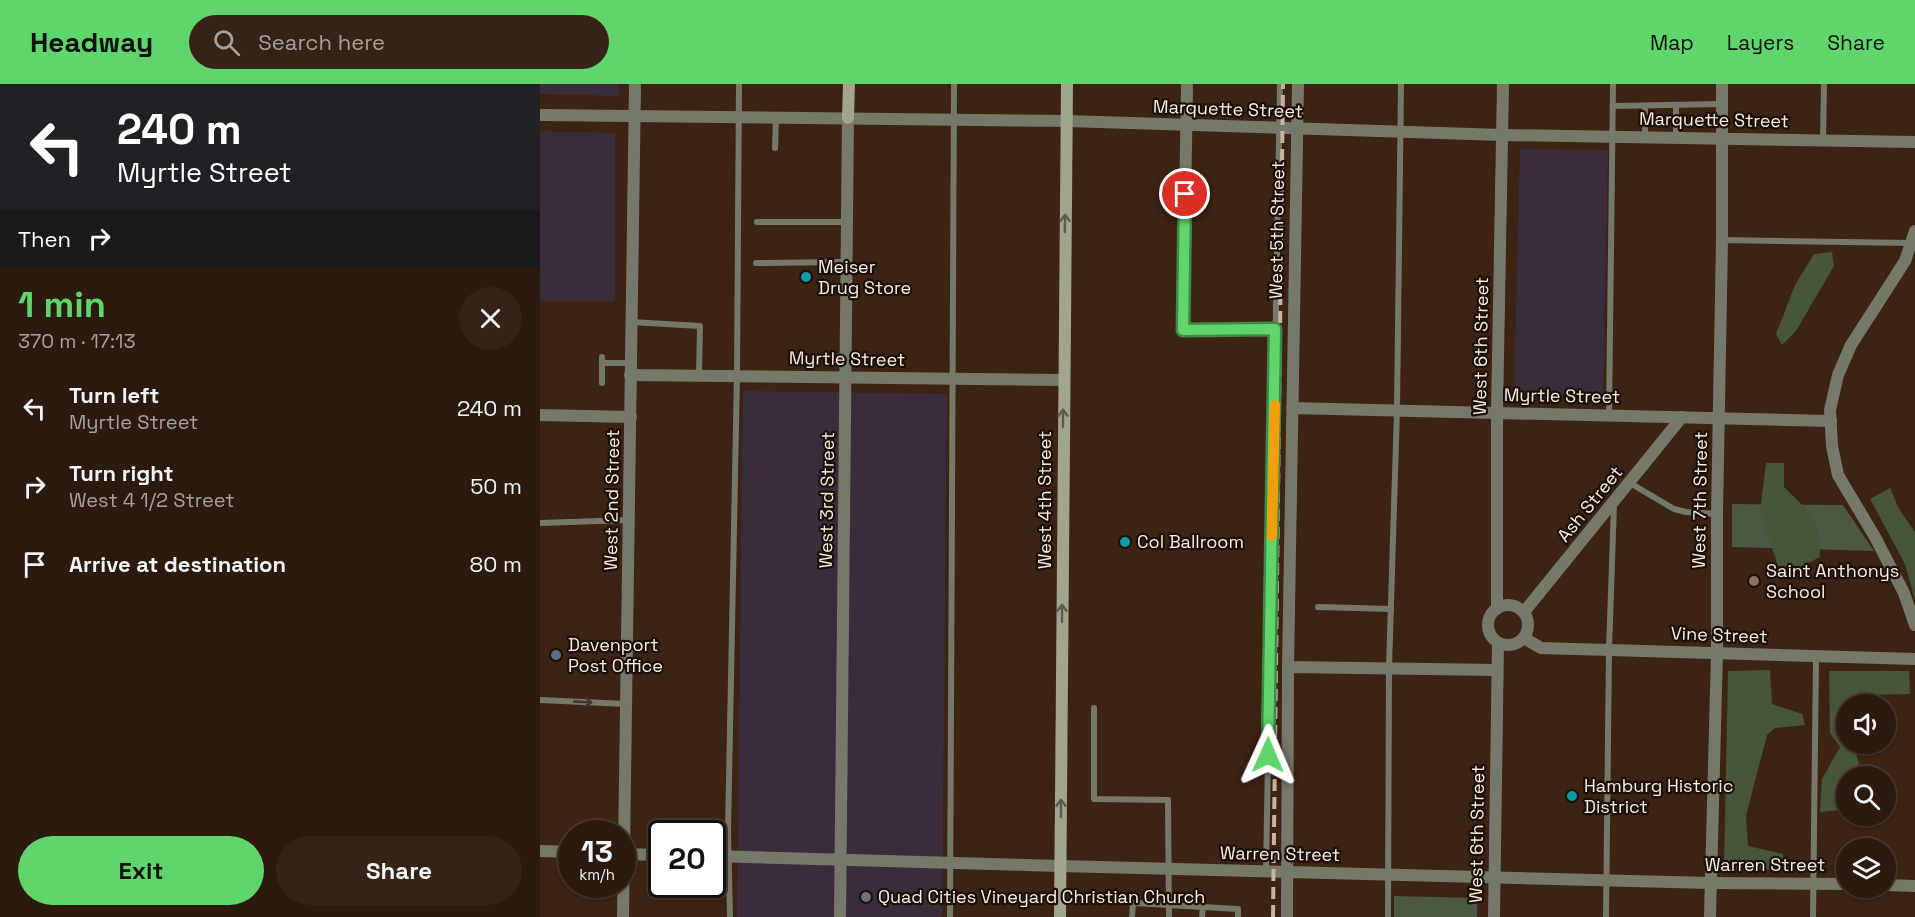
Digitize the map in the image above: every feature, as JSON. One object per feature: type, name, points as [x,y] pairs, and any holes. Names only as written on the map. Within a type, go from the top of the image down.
[{"type":"main road","name":"West 3rd Street","points":[[849,84],[849,118]]},
{"type":"main road","name":"West 4th Street","points":[[1060,917],[1067,84]]},
{"type":"street","name":"West 2nd Street","points":[[624,820],[635,84]]},
{"type":"street","points":[[1187,84],[1183,330],[1275,329]]},
{"type":"street","name":"West 5th Street","points":[[1287,917],[1288,667],[1298,84]]},
{"type":"street","name":"West 6th Street","points":[[1497,609],[1497,412],[1503,84]]},
{"type":"street","name":"West 7th Street","points":[[1710,917],[1717,653],[1716,514],[1722,240],[1722,84]]},
{"type":"street","name":"Marquette Street","points":[[540,115],[1066,121],[1502,135],[1915,142]]},
{"type":"street","name":"West 3rd Street","points":[[840,917],[849,118]]},
{"type":"street","points":[[1914,239],[1905,261],[1851,345],[1838,375],[1830,410],[1832,447],[1838,475],[1875,537],[1904,593],[1915,625]]},
{"type":"street","name":"Myrtle Street","points":[[630,369],[699,375],[1064,380]]},
{"type":"street","name":"Myrtle Street","points":[[1292,408],[1831,421]]},
{"type":"street","points":[[540,415],[631,417]]},
{"type":"street","name":"Ash Street","points":[[1524,612],[1682,417]]},
{"type":"street","points":[[1506,605],[1513,605],[1524,612],[1529,625],[1524,638],[1514,645],[1507,646],[1498,643],[1488,629],[1490,616],[1497,609],[1506,605]]},
{"type":"street","name":"Vine Street","points":[[1524,638],[1541,648],[1915,659]]},
{"type":"street","name":"West 6th Street","points":[[1494,917],[1498,643]]},
{"type":"street","points":[[1288,667],[1497,670]]},
{"type":"street","points":[[540,851],[558,852]]},
{"type":"street","name":"Warren Street","points":[[726,856],[1060,867],[1710,883],[1836,884]]},
{"type":"street","points":[[1896,885],[1915,886]]},
{"type":"street","name":"West 2nd Street","points":[[623,898],[623,917]]},
{"type":"lane","points":[[730,917],[729,819],[737,375],[739,84]]},
{"type":"lane","points":[[950,917],[954,84]]},
{"type":"lane","points":[[1266,871],[1280,84]]},
{"type":"lane","points":[[1388,917],[1389,668],[1397,410],[1401,84]]},
{"type":"lane","points":[[1609,415],[1613,84]]},
{"type":"lane","points":[[1822,140],[1824,84]]},
{"type":"lane","points":[[1613,106],[1721,104]]},
{"type":"lane","points":[[1676,105],[1676,138]]},
{"type":"lane","points":[[1645,106],[1645,137]]},
{"type":"lane","points":[[775,148],[776,118]]},
{"type":"lane","points":[[757,222],[848,222]]},
{"type":"lane","points":[[1722,240],[1914,239]]},
{"type":"lane","points":[[756,263],[847,262]]},
{"type":"lane","points":[[631,322],[700,326],[699,375]]},
{"type":"lane","points":[[602,383],[602,360],[630,369]]},
{"type":"lane","points":[[1630,483],[1674,508],[1686,512],[1716,514]]},
{"type":"lane","points":[[1606,917],[1609,650],[1614,503]]},
{"type":"lane","points":[[540,523],[629,520]]},
{"type":"lane","points":[[1318,607],[1391,609]]},
{"type":"lane","points":[[1814,917],[1816,656]]},
{"type":"lane","points":[[540,700],[627,704]]},
{"type":"lane","points":[[1094,708],[1094,799],[1168,800],[1169,917]]},
{"type":"lane","points":[[1132,917],[1133,903],[1238,909],[1238,917]]},
{"type":"lane","points":[[1202,917],[1203,906]]},
{"type":"shaded area","points":[[540,84],[619,84],[619,96],[540,94]]},
{"type":"shaded area","points":[[540,131],[615,133],[615,301],[540,301]]},
{"type":"shaded area","points":[[1520,149],[1608,150],[1603,396],[1514,395]]},
{"type":"shaded area","points":[[743,391],[947,394],[942,917],[737,917]]},
{"type":"green space","points":[[1832,252],[1834,266],[1796,331],[1782,345],[1776,334],[1795,285],[1814,254]]},
{"type":"green space","points":[[1766,463],[1784,463],[1784,487],[1812,517],[1820,544],[1820,557],[1784,575],[1778,566],[1760,512]]},
{"type":"green space","points":[[1890,488],[1899,509],[1915,532],[1915,600],[1905,564],[1870,499]]},
{"type":"green space","points":[[1732,504],[1843,505],[1874,551],[1732,547]]},
{"type":"green space","points":[[1770,670],[1772,704],[1802,714],[1805,725],[1775,728],[1767,735],[1746,816],[1748,846],[1783,854],[1785,870],[1724,869],[1728,671]]},
{"type":"green space","points":[[1829,671],[1909,671],[1910,694],[1836,694],[1836,741],[1830,733]]},
{"type":"green space","points":[[1836,754],[1856,754],[1859,766],[1836,766],[1836,810],[1820,812],[1822,779]]},
{"type":"green space","points":[[1394,896],[1477,898],[1477,917],[1394,917]]},
{"type":"railway","points":[[1273,917],[1283,84]]},
{"type":"slow traffic","points":[[1272,536],[1275,405]]},
{"type":"place","name":"Meiser Drug Store","points":[[806,277]]},
{"type":"place","name":"Col Ballroom","points":[[1125,542]]},
{"type":"place","name":"Saint Anthonys School","points":[[1754,581]]},
{"type":"place","name":"Davenport Post Office","points":[[556,655]]},
{"type":"place","name":"Hamburg Historic District","points":[[1572,796]]},
{"type":"place","name":"Quad Cities Vineyard Christian Church","points":[[866,897]]},
{"type":"route","points":[[1185,194],[1183,330],[1275,329],[1268,755]]}]
